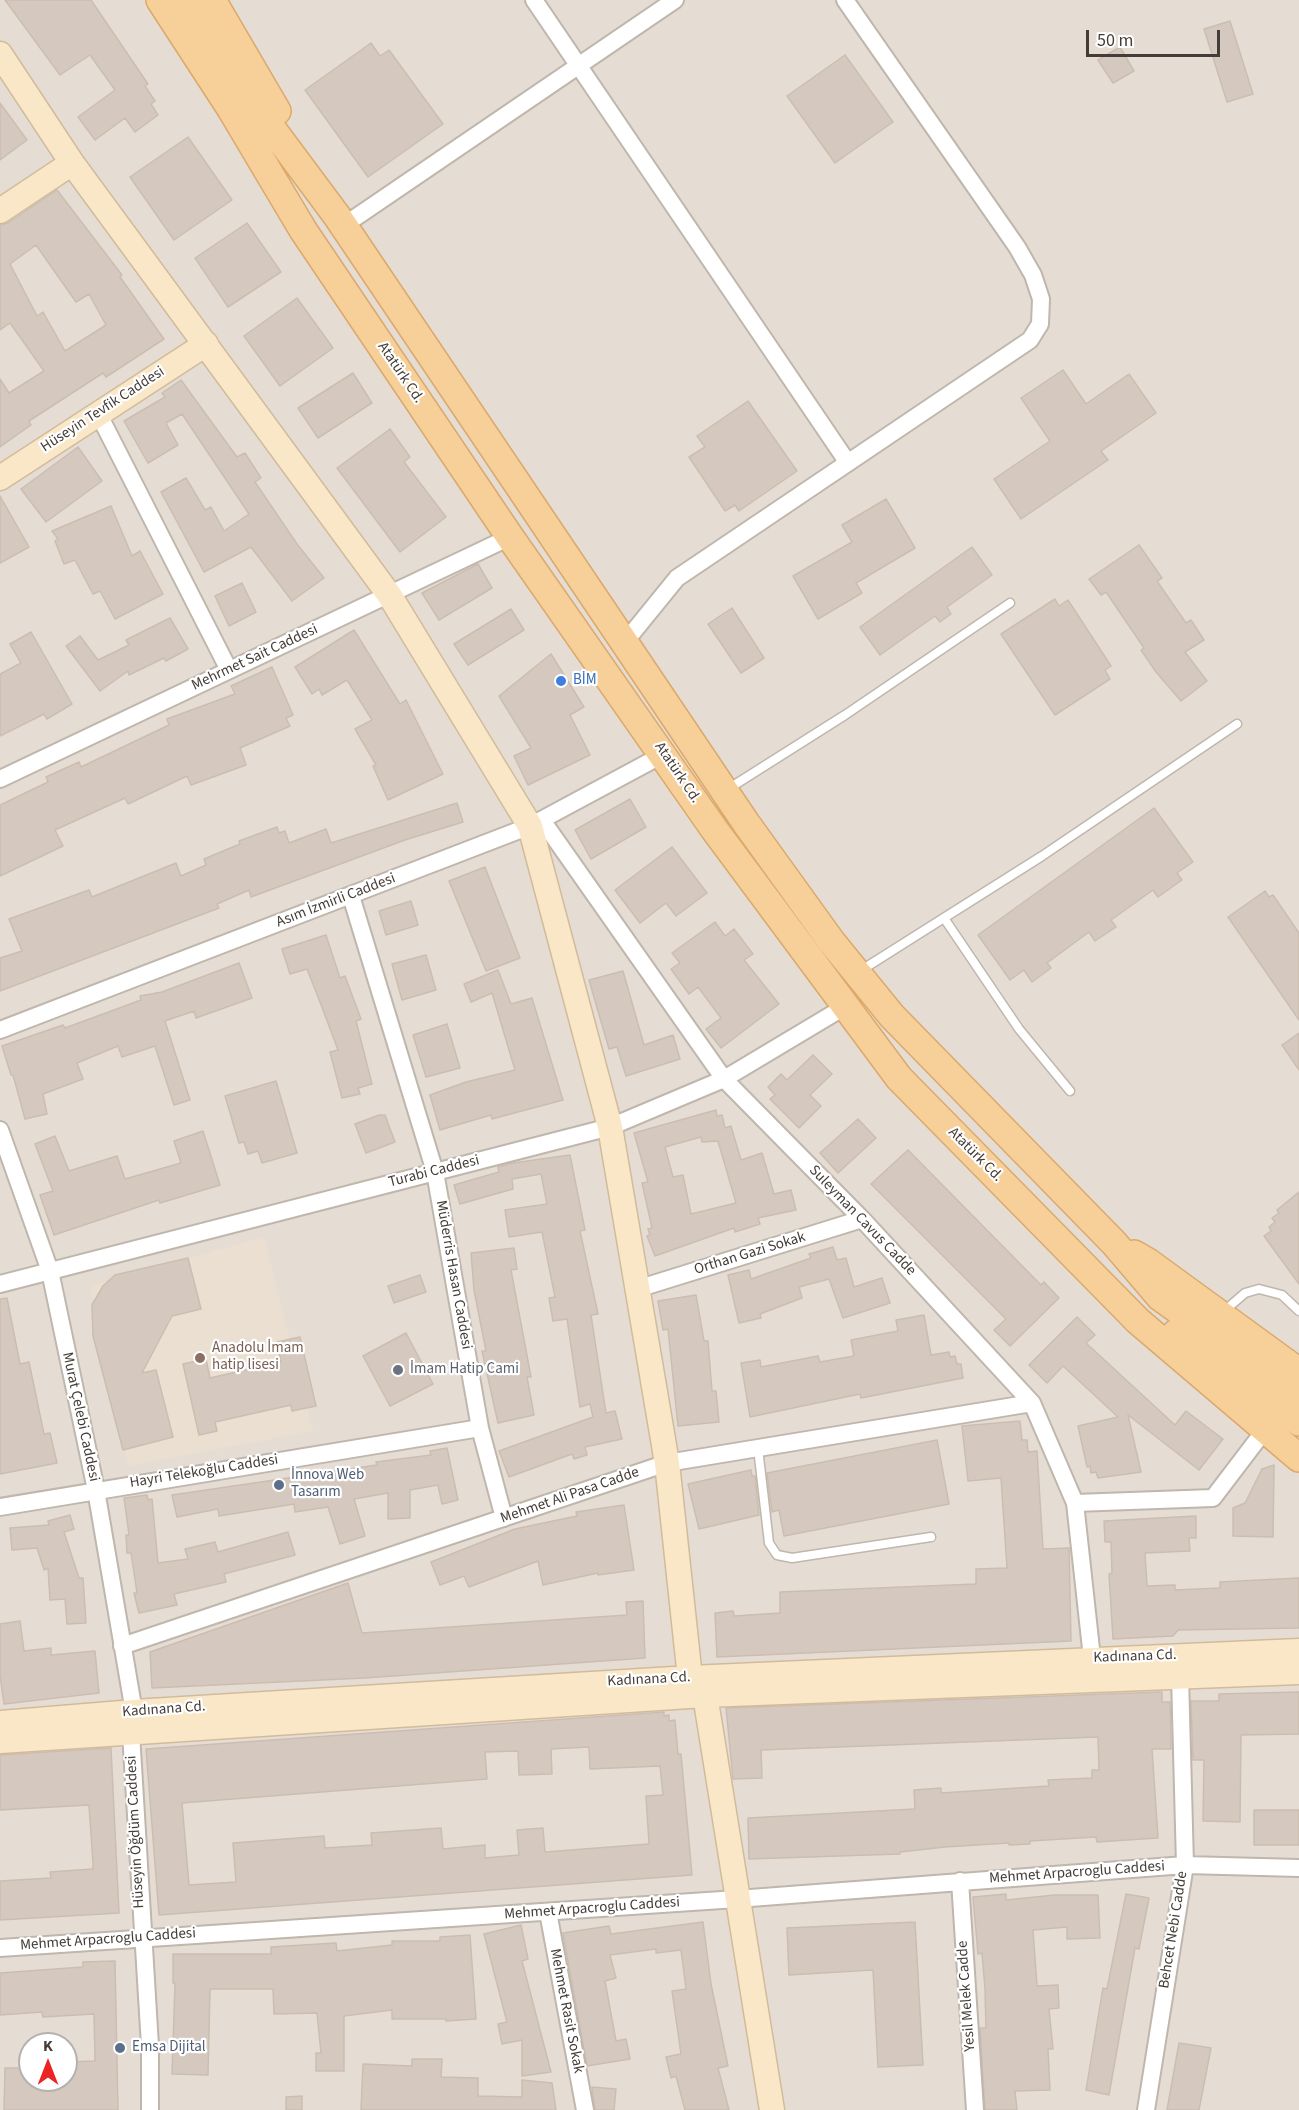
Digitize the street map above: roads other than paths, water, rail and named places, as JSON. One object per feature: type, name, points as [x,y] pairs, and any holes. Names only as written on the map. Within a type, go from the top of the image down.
[{"type":"main road","points":[[142,0],[303,230]]},
{"type":"main road","name":"Atatürk Cd.","points":[[160,0],[231,109],[303,230],[510,537],[664,754],[714,829],[899,1078],[1138,1321],[1264,1431],[1299,1458]]},
{"type":"main road","name":"Atatürk Cd.","points":[[184,0],[235,80],[340,221],[725,791],[857,973],[892,1016],[1114,1243],[1160,1297],[1299,1396]]},
{"type":"main road","points":[[212,0],[340,221]]},
{"type":"main road","name":"Atatürk Cd.","points":[[1114,1243],[1148,1262],[1299,1372]]},
{"type":"main road","points":[[1091,1273],[1299,1422]]},
{"type":"street","points":[[534,0],[848,463]]},
{"type":"street","points":[[340,221],[579,66],[675,0]]},
{"type":"street","points":[[625,642],[677,578],[1030,340],[1040,324],[1041,300],[1033,275],[1017,247],[845,0]]},
{"type":"street","points":[[0,54],[72,163],[390,596],[536,823],[610,1127],[667,1463],[698,1686],[772,2110]]},
{"type":"street","points":[[0,211],[72,163]]},
{"type":"street","name":"Hüseyin Tevfik Caddesi","points":[[0,478],[206,344]]},
{"type":"street","points":[[98,413],[229,670]]},
{"type":"street","name":"Mehrmet Sait Caddesi","points":[[0,779],[390,596],[510,537]]},
{"type":"street","name":"Asım İzmirli Caddesi","points":[[0,1030],[536,823],[664,754]]},
{"type":"street","name":"Suleyman Cavus Cadde","points":[[536,823],[724,1079],[862,1219],[1032,1404],[1075,1503],[1092,1658]]},
{"type":"street","name":"Müderris Hasan Caddesi","points":[[351,896],[435,1172],[480,1428],[504,1518]]},
{"type":"street","name":"Turabi Caddesi","points":[[0,1284],[610,1127],[724,1079],[846,1006]]},
{"type":"street","name":"Murat Çelebi Caddesi","points":[[0,1130],[50,1271],[96,1490],[123,1646],[132,1722]]},
{"type":"street","name":"Orthan Gazi Sokak","points":[[638,1289],[862,1219]]},
{"type":"street","name":"Mehmet Ali Pasa Cadde","points":[[123,1646],[667,1463],[1032,1404]]},
{"type":"street","name":"Hayri Telekoğlu Caddesi","points":[[0,1507],[480,1428]]},
{"type":"street","points":[[1075,1503],[1213,1498],[1264,1431]]},
{"type":"street","name":"Kadınana Cd.","points":[[0,1723],[132,1722],[1092,1658],[1299,1651]]},
{"type":"street","name":"Kadınana Cd.","points":[[698,1686],[1299,1672]]},
{"type":"street","name":"Behcet Nebi Cadde","points":[[1146,2110],[1185,1865],[1180,1676]]},
{"type":"street","name":"Kadınana Cd.","points":[[0,1741],[132,1722]]},
{"type":"street","name":"Hüseyin Öğdüm Caddesi","points":[[132,1722],[142,1938],[150,2046],[150,2110]]},
{"type":"street","name":"Mehmet Arpacroglu Caddesi","points":[[0,1948],[737,1899],[1185,1865],[1299,1868]]},
{"type":"street","name":"Yesil Melek Cadde","points":[[960,1881],[975,2110]]},
{"type":"street","name":"Mehmet Rasit Sokak","points":[[548,1912],[585,2110]]},
{"type":"lane","points":[[725,791],[845,715],[1010,603]]},
{"type":"lane","points":[[857,973],[1042,856],[1237,724]]},
{"type":"lane","points":[[944,918],[1019,1029],[1070,1091]]},
{"type":"lane","points":[[1221,1315],[1245,1293],[1259,1289],[1282,1295],[1299,1311]]},
{"type":"lane","points":[[758,1448],[769,1543],[773,1552],[781,1558],[931,1538]]},
{"type":"place","name":"BİM","points":[[561,681]]},
{"type":"place","name":"Anadolu İmam hatip lisesi","points":[[200,1358]]},
{"type":"place","name":"İmam Hatip Cami","points":[[398,1370]]},
{"type":"place","name":"İnnova Web Tasarım","points":[[279,1485]]},
{"type":"place","name":"Emsa Dijital","points":[[120,2048]]}]
